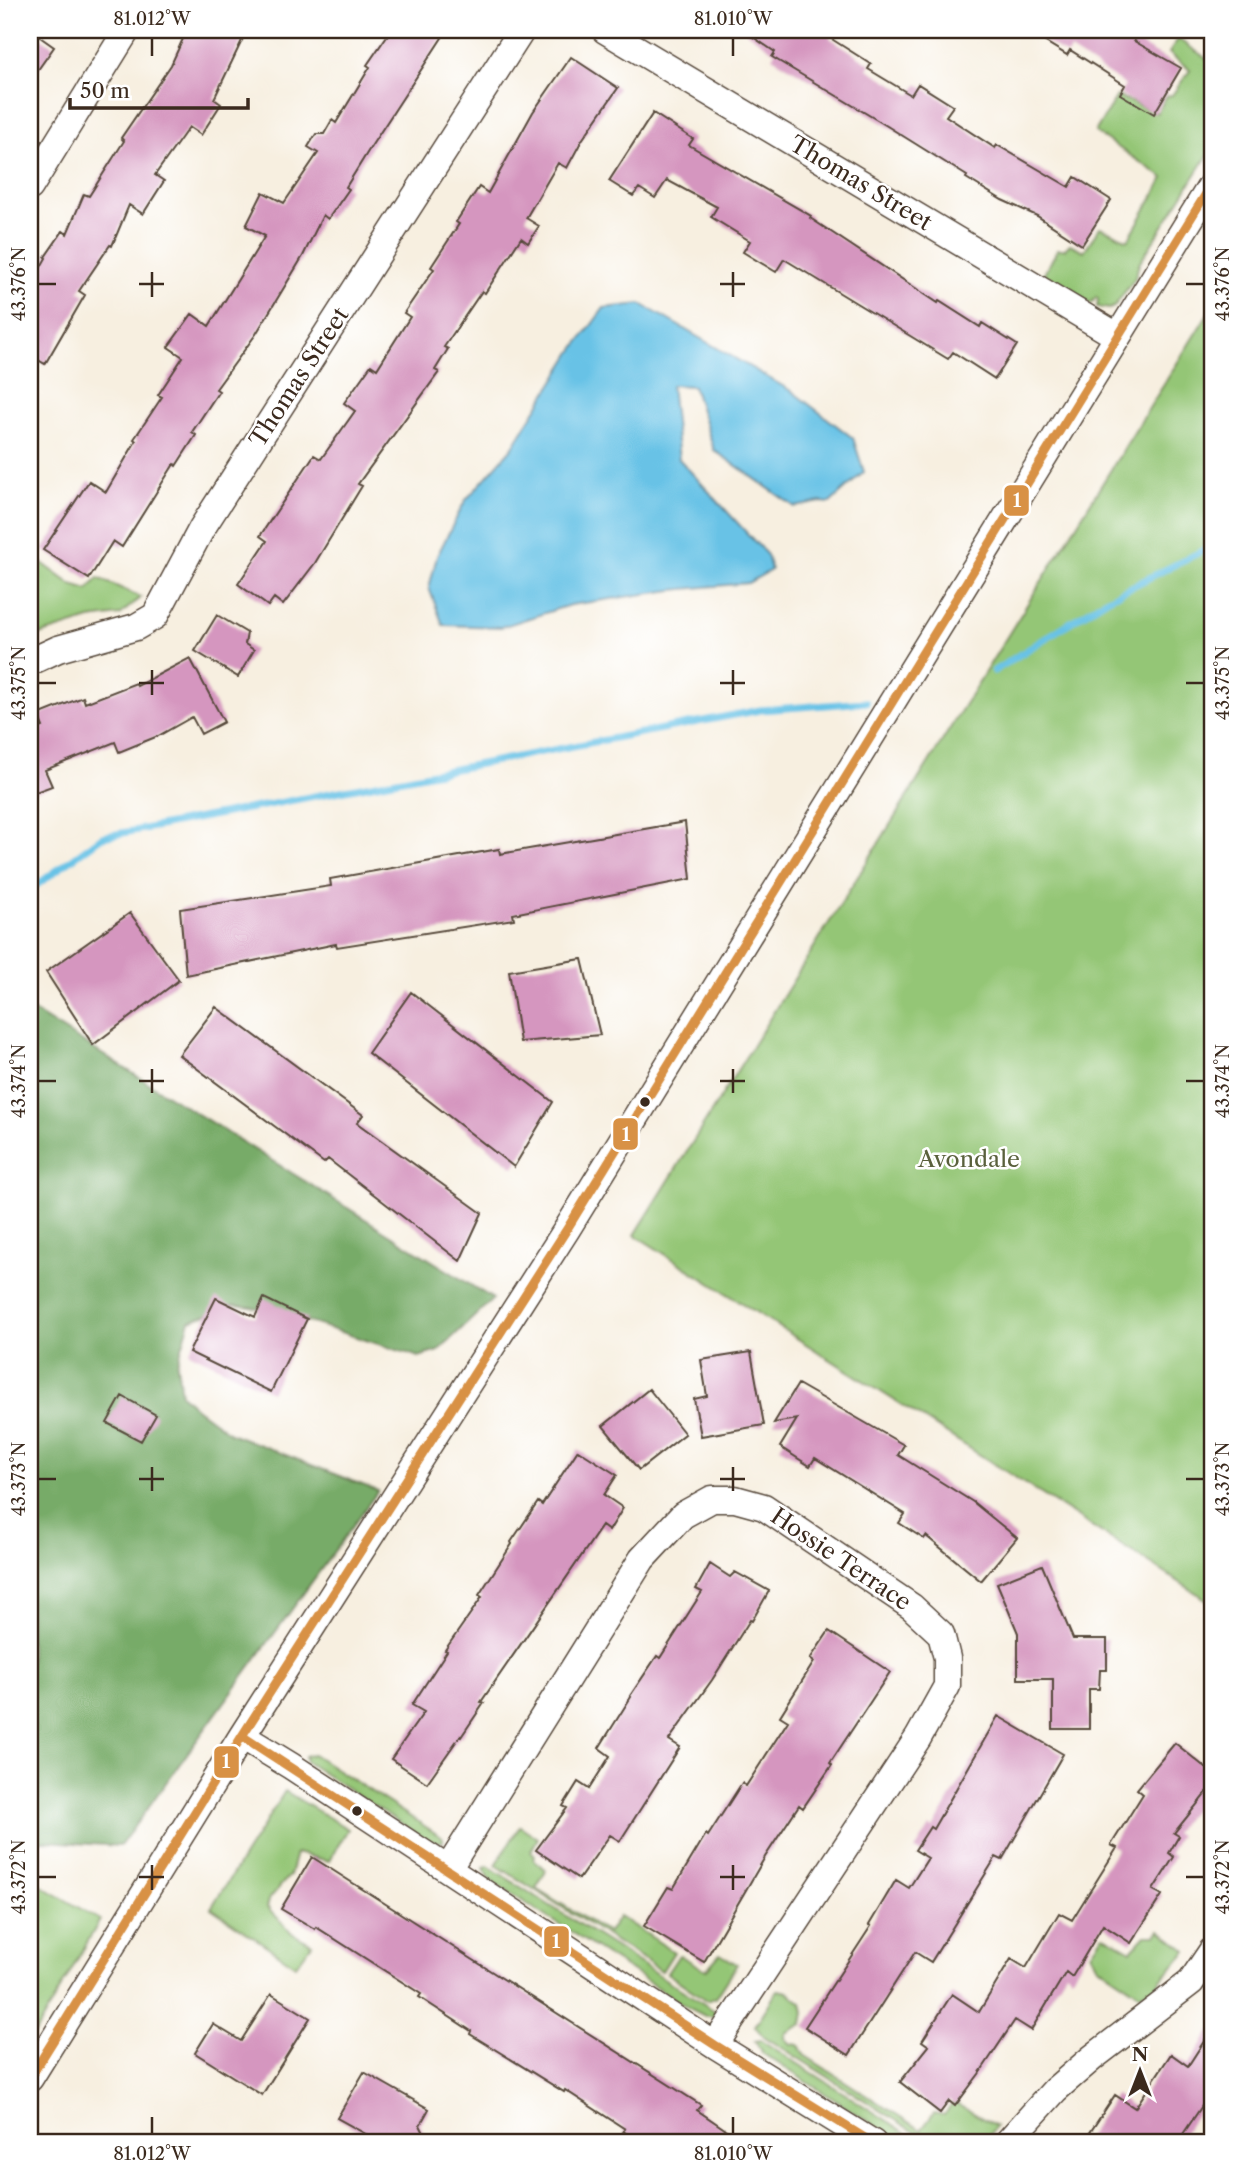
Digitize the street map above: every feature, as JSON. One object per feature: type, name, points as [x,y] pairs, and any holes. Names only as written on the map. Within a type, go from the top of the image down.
[{"type":"street","points":[[30,187],[127,30]]},
{"type":"street","name":"Thomas Street","points":[[30,662],[58,649],[136,627],[155,616],[202,528],[522,30]]},
{"type":"street","name":"Thomas Street","points":[[605,30],[1117,336]]},
{"type":"street","points":[[30,2078],[242,1736],[567,1229],[1212,184]]},
{"type":"street","name":"Hossie Terrace","points":[[447,1869],[642,1559],[683,1515],[712,1499],[735,1499],[764,1507],[912,1606],[942,1634],[947,1658],[947,1686],[918,1738],[715,2045]]},
{"type":"street","points":[[242,1736],[715,2045],[873,2143]]},
{"type":"street","points":[[1007,2143],[1061,2084],[1191,1982],[1212,1951]]},
{"type":"green space","points":[[1178,39],[1212,62],[1212,149],[1139,264],[1135,278],[1114,307],[1097,307],[1096,297],[1091,304],[1043,275],[1058,249],[1065,249],[1070,244],[1084,251],[1100,227],[1128,240],[1164,178],[1095,132],[1117,96],[1157,113],[1167,96],[1172,95],[1190,70],[1169,53]]},
{"type":"green space","name":"Avondale","points":[[1212,307],[1212,1603],[635,1235]]},
{"type":"green space","points":[[30,554],[72,585],[88,590],[98,578],[141,597],[120,615],[90,619],[30,638]]},
{"type":"green space","points":[[30,1009],[493,1299],[438,1351],[419,1357],[268,1309],[233,1305],[190,1321],[177,1364],[181,1394],[196,1408],[230,1433],[378,1491],[120,1846],[30,1840]]},
{"type":"green space","points":[[313,1754],[443,1838],[443,1842],[429,1841],[306,1762],[305,1756]]},
{"type":"green space","points":[[285,1791],[348,1829],[329,1861],[296,1853],[290,1875],[270,1898],[267,1907],[293,1934],[312,1944],[296,1966],[211,1908]]},
{"type":"green space","points":[[520,1826],[538,1838],[531,1851],[535,1855],[534,1860],[546,1870],[536,1888],[608,1933],[619,1916],[674,1952],[662,1971],[496,1865]]},
{"type":"green space","points":[[488,1866],[715,2011],[716,2016],[705,2016],[689,2008],[496,1884],[484,1868]]},
{"type":"green space","points":[[30,1879],[100,1920],[30,2042]]},
{"type":"green space","points":[[1160,1930],[1187,1951],[1154,1987],[1140,1994],[1098,1966],[1091,1953],[1103,1935],[1131,1951],[1146,1935],[1156,1935]]},
{"type":"green space","points":[[720,1954],[737,1964],[715,1998],[707,2001],[667,1973],[679,1955],[706,1970]]},
{"type":"green space","points":[[778,1990],[788,1992],[802,2003],[802,2024],[786,2033],[785,2038],[791,2044],[799,2045],[804,2055],[921,2130],[934,2113],[944,2115],[954,2102],[996,2126],[983,2143],[932,2143],[762,2035],[755,2026]]},
{"type":"green space","points":[[761,2040],[922,2143],[902,2143],[762,2053],[755,2041]]},
{"type":"water","points":[[641,304],[793,392],[853,438],[864,472],[830,503],[795,507],[714,450],[693,386],[671,385],[679,459],[767,555],[771,570],[748,583],[672,590],[570,605],[501,627],[443,625],[429,588],[437,556],[465,501],[512,448],[572,352],[604,308]]},
{"type":"building","points":[[30,30],[54,47],[30,81]]},
{"type":"building","points":[[187,30],[247,30],[214,99],[221,104],[201,135],[189,127],[155,175],[164,181],[143,214],[129,205],[112,246],[110,245],[79,291],[85,295],[45,364],[30,355],[30,286],[63,231],[67,234],[84,194],[89,196],[124,141],[121,138],[171,65]]},
{"type":"building","points":[[391,30],[447,30],[346,187],[349,189],[328,219],[323,215],[303,256],[256,334],[216,389],[219,391],[192,432],[196,435],[176,466],[174,464],[122,547],[113,541],[89,579],[43,550],[89,481],[106,492],[136,441],[134,439],[162,397],[158,395],[183,357],[168,347],[192,314],[209,326],[265,236],[246,226],[263,192],[284,203],[318,153],[308,147],[316,134],[324,134],[332,120],[336,123],[370,67],[367,65]]},
{"type":"building","points":[[743,30],[834,30],[830,38],[871,64],[868,69],[911,95],[918,84],[953,106],[946,116],[995,148],[997,145],[1069,187],[1075,177],[1111,200],[1082,245],[1037,216],[1002,200],[887,126],[772,57],[775,52]]},
{"type":"building","points":[[1026,30],[1141,30],[1134,41],[1181,68],[1154,114],[1120,94],[1125,85],[1070,50],[1067,55]]},
{"type":"building","points":[[571,57],[618,88],[582,140],[567,168],[558,163],[526,218],[539,226],[528,243],[521,238],[485,293],[482,291],[444,347],[448,349],[435,370],[439,372],[358,484],[362,486],[315,563],[283,605],[274,598],[268,606],[238,584],[267,541],[260,536],[314,455],[321,459],[355,411],[344,403],[371,365],[377,369],[410,317],[404,313],[434,269],[431,267],[459,224],[456,222],[479,187],[488,193],[533,112]]},
{"type":"building","points":[[653,113],[693,139],[689,145],[811,216],[810,218],[938,303],[939,301],[980,327],[982,323],[1017,345],[995,379],[953,352],[948,359],[784,259],[776,272],[743,252],[750,241],[711,217],[717,207],[667,180],[655,198],[639,188],[633,196],[609,181]]},
{"type":"building","points":[[217,615],[247,633],[245,644],[254,650],[238,677],[195,651]]},
{"type":"building","points":[[190,658],[224,722],[201,734],[192,717],[158,736],[119,752],[115,742],[45,770],[52,786],[30,794],[30,732],[43,727],[38,715],[83,697],[85,703],[136,683],[137,686]]},
{"type":"building","points":[[685,822],[691,879],[513,914],[514,919],[337,947],[336,944],[186,975],[180,909],[331,886],[330,879],[499,849],[500,854]]},
{"type":"building","points":[[130,913],[179,980],[93,1045],[46,972]]},
{"type":"building","points":[[582,959],[600,1035],[520,1042],[509,971]]},
{"type":"building","points":[[411,992],[553,1102],[514,1167],[368,1053]]},
{"type":"building","points":[[216,1007],[363,1115],[357,1123],[482,1213],[460,1261],[328,1159],[324,1163],[179,1055]]},
{"type":"building","points":[[216,1298],[255,1317],[264,1298],[307,1319],[271,1392],[189,1352]]},
{"type":"building","points":[[751,1352],[764,1425],[701,1436],[694,1399],[707,1396],[701,1360]]},
{"type":"building","points":[[798,1384],[904,1445],[898,1455],[973,1502],[1017,1538],[981,1581],[926,1536],[924,1539],[899,1523],[905,1514],[815,1458],[810,1466],[780,1447],[797,1419],[774,1423]]},
{"type":"building","points":[[649,1389],[685,1434],[639,1470],[603,1426]]},
{"type":"building","points":[[122,1396],[156,1415],[141,1441],[107,1423]]},
{"type":"building","points":[[578,1450],[617,1475],[604,1495],[623,1508],[609,1531],[602,1526],[481,1702],[484,1703],[461,1737],[427,1783],[391,1759],[424,1712],[412,1705],[447,1651],[445,1650],[482,1597],[479,1595],[511,1542],[538,1502],[542,1505]]},
{"type":"building","points":[[710,1564],[730,1577],[735,1572],[769,1591],[752,1621],[750,1620],[669,1740],[680,1747],[620,1841],[610,1835],[579,1879],[536,1850],[567,1808],[563,1806],[578,1782],[589,1789],[610,1756],[599,1748],[630,1696],[657,1656],[660,1658],[702,1592],[696,1589]]},
{"type":"building","points":[[1042,1565],[1073,1639],[1107,1639],[1107,1670],[1100,1670],[1099,1689],[1089,1689],[1089,1729],[1053,1729],[1053,1679],[1018,1679],[1018,1633],[997,1583]]},
{"type":"building","points":[[829,1631],[890,1672],[803,1808],[799,1805],[765,1857],[704,1962],[644,1926],[668,1887],[673,1889],[706,1834],[708,1836],[742,1783],[746,1786],[788,1721],[780,1716],[814,1662],[810,1659]]},
{"type":"building","points":[[998,1716],[1063,1754],[1002,1860],[996,1857],[931,1962],[915,1952],[849,2055],[805,2027],[871,1926],[869,1925],[896,1880],[909,1888],[928,1858],[915,1850],[930,1827],[933,1829]]},
{"type":"building","points":[[1175,1743],[1212,1773],[1212,1786],[1174,1833],[1179,1836],[1169,1853],[1174,1857],[1153,1890],[1162,1895],[1131,1943],[1103,1925],[1072,1977],[1066,1972],[1031,2030],[1015,2020],[955,2106],[949,2101],[940,2113],[900,2082],[929,2046],[922,2041],[952,1994],[979,2012],[1011,1959],[1026,1968],[1059,1913],[1072,1920],[1117,1848],[1111,1845],[1143,1794],[1137,1789]]},
{"type":"building","points":[[312,1857],[701,2105],[697,2110],[745,2143],[642,2143],[565,2090],[564,2092],[470,2034],[471,2031],[419,1997],[421,1994],[316,1927],[315,1929],[281,1909]]},
{"type":"building","points":[[271,1994],[310,2018],[262,2095],[195,2053],[213,2024],[241,2041]]},
{"type":"building","points":[[1212,2029],[1212,2091],[1177,2143],[1083,2143],[1115,2095],[1135,2108],[1171,2054],[1188,2066]]},
{"type":"building","points":[[364,2072],[429,2109],[420,2125],[429,2143],[382,2143],[337,2118]]},
{"type":"waterway","points":[[994,671],[1107,599],[1212,546]]},
{"type":"waterway","points":[[30,890],[102,837],[760,710],[866,702]]},
{"type":"transit line","name":"1","points":[[30,2078],[242,1736],[567,1229],[1212,184]]},
{"type":"transit line","name":"1","points":[[242,1736],[715,2045],[873,2143]]}]
